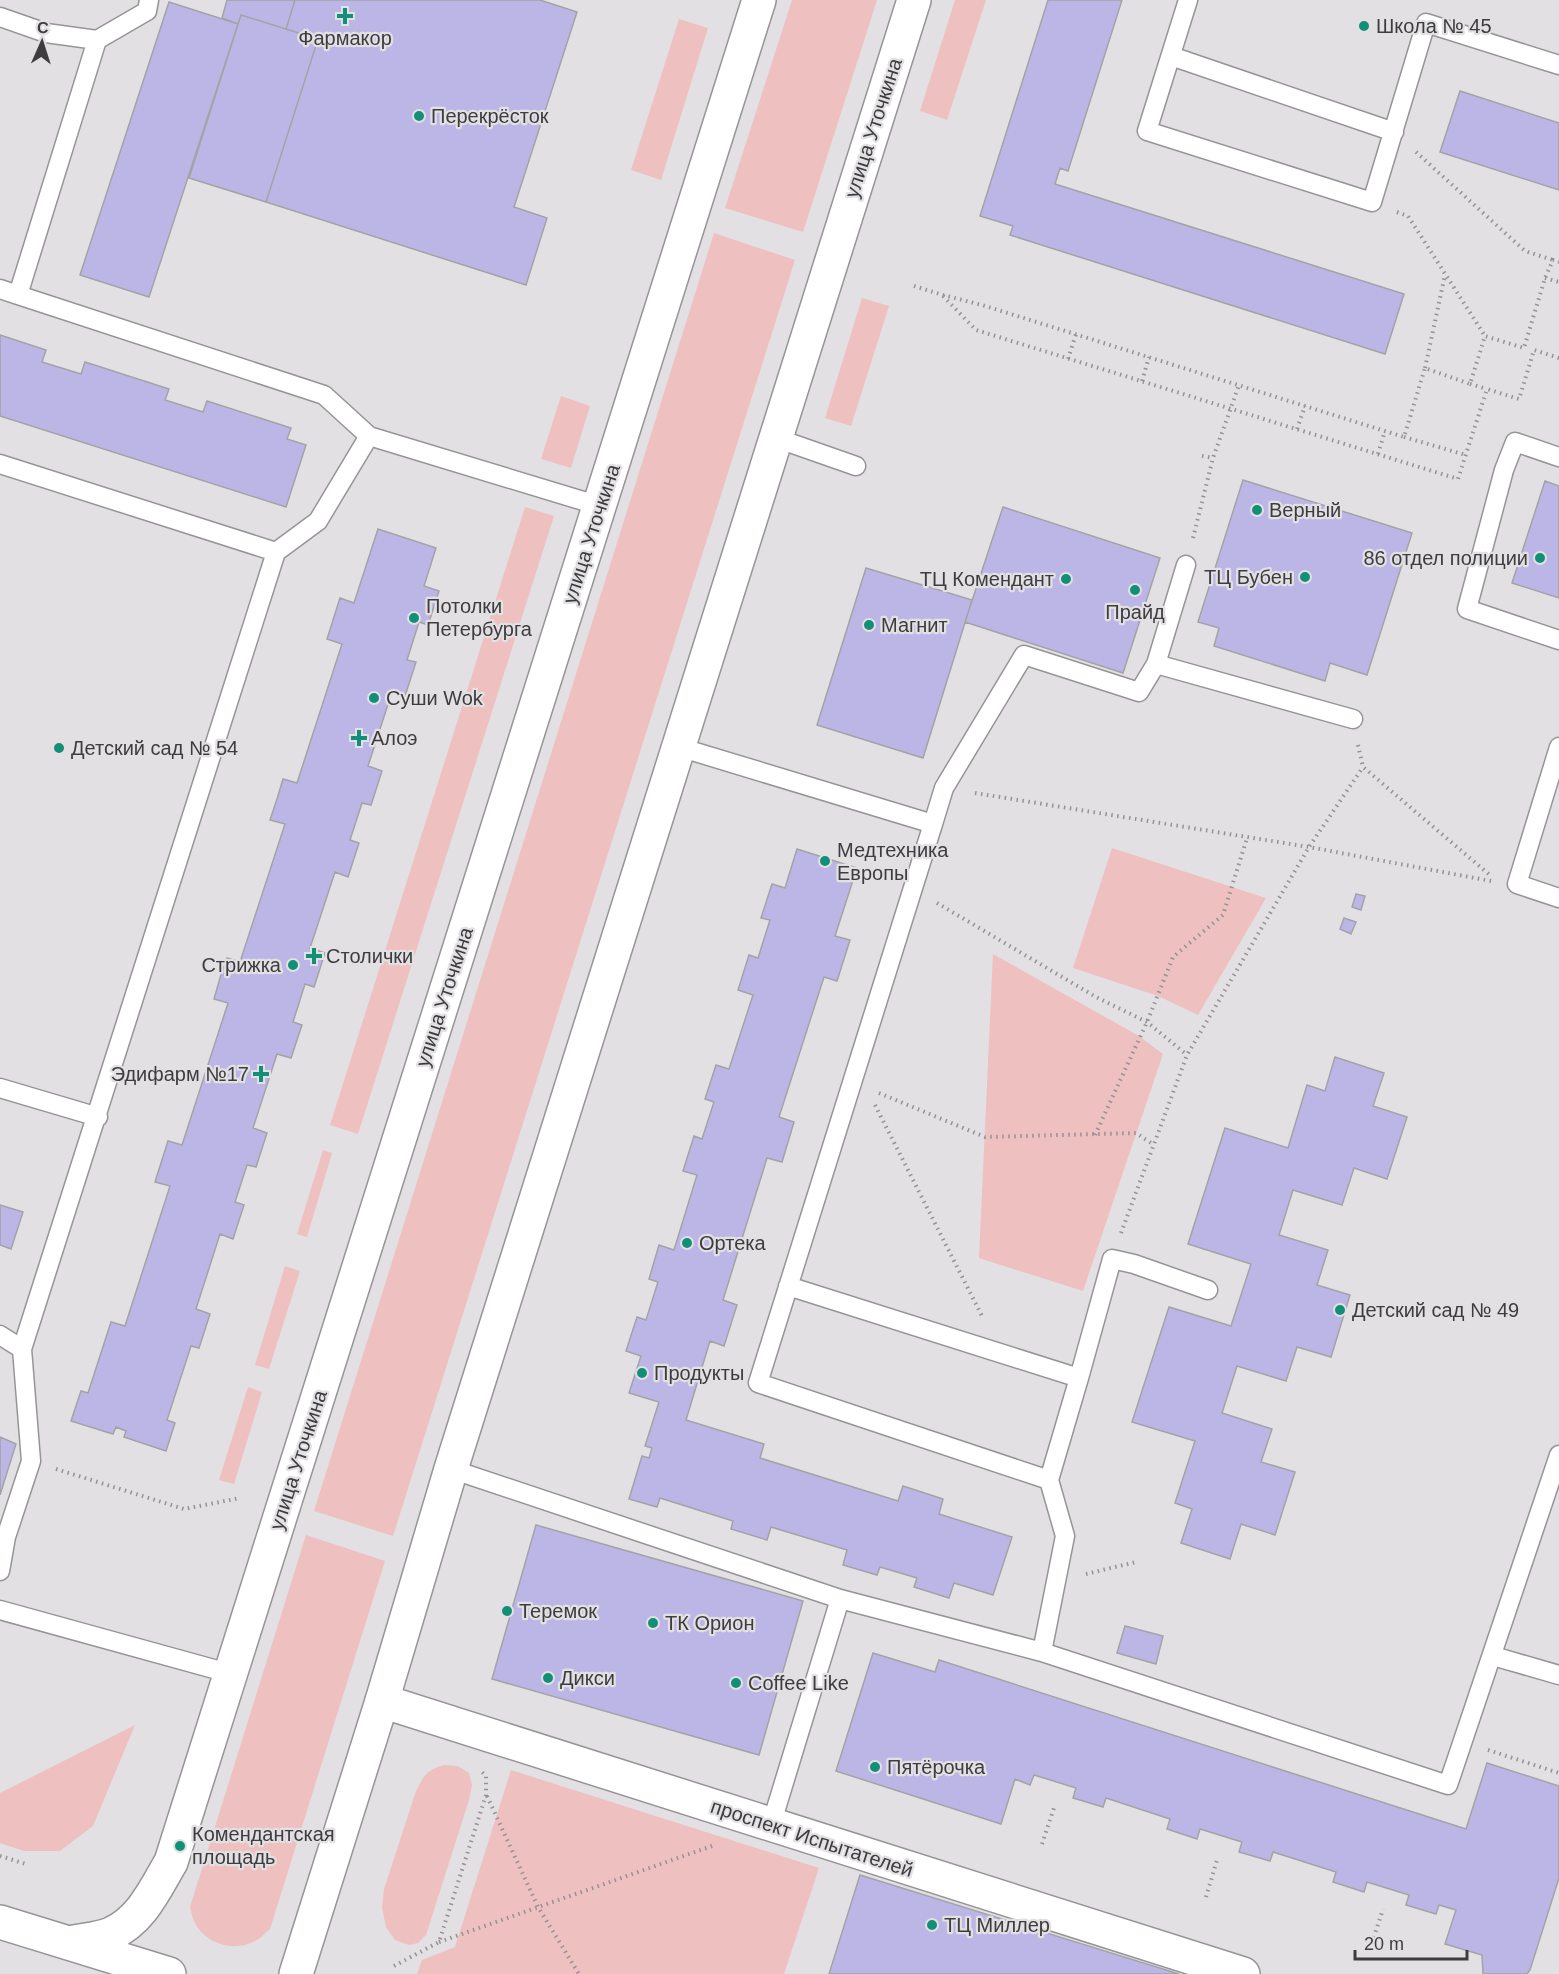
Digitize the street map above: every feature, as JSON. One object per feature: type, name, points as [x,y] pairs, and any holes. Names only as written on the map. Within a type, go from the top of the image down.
[{"type":"street","name":"улица Уточкина","points":[[296,1974],[452,1469],[914,0]]},
{"type":"street","name":"улица Уточкина","points":[[70,1943],[110,1935],[134,1920],[171,1862],[600,506],[757,1]]},
{"type":"street","name":"проспект Испытателей","points":[[382,1701],[1243,1974]]},
{"type":"street","points":[[0,1922],[169,1974]]},
{"type":"street","points":[[70,1943],[111,1974]]},
{"type":"lane","points":[[0,17],[46,33],[97,40],[147,11],[149,0]]},
{"type":"lane","points":[[1188,0],[1147,131],[1372,202],[1426,23],[1559,65]]},
{"type":"lane","points":[[18,295],[97,40]]},
{"type":"lane","points":[[1171,56],[1394,132]]},
{"type":"lane","points":[[0,289],[324,395],[369,436],[600,506]]},
{"type":"lane","points":[[0,1571],[6,1537],[31,1461],[22,1349],[98,1117],[276,552],[318,521],[369,436]]},
{"type":"lane","points":[[776,438],[856,466]]},
{"type":"lane","points":[[1559,457],[1515,442],[1504,470],[1467,609],[1559,640]]},
{"type":"lane","points":[[0,464],[276,552]]},
{"type":"lane","points":[[1049,1480],[758,1383],[788,1286],[859,1085],[913,889],[944,788],[1024,655],[1139,692],[1156,664],[1186,565]]},
{"type":"lane","points":[[1156,664],[1353,719]]},
{"type":"lane","points":[[679,747],[933,824]]},
{"type":"lane","points":[[1559,747],[1517,885],[1559,897]]},
{"type":"lane","points":[[0,1088],[98,1117]]},
{"type":"lane","points":[[1041,1652],[1065,1536],[1049,1480],[1112,1259],[1134,1264],[1208,1290]]},
{"type":"lane","points":[[788,1286],[1079,1378]]},
{"type":"lane","points":[[0,1335],[22,1349]]},
{"type":"lane","points":[[452,1469],[840,1599],[1041,1652],[1448,1785],[1559,1455]]},
{"type":"lane","points":[[771,1825],[840,1599]]},
{"type":"lane","points":[[0,1610],[232,1674]]},
{"type":"lane","points":[[1493,1656],[1559,1675]]},
{"type":"path","points":[[1394,132],[1525,251],[1559,262]]},
{"type":"path","points":[[1372,202],[1408,216],[1485,336],[1559,358]]},
{"type":"path","points":[[1524,348],[1545,278],[1553,260]]},
{"type":"path","points":[[1404,437],[1425,368],[1445,274]]},
{"type":"path","points":[[1545,278],[1559,282]]},
{"type":"path","points":[[914,286],[1466,455]]},
{"type":"path","points":[[943,295],[976,330],[1458,479],[1486,389]]},
{"type":"path","points":[[1068,359],[1076,334]]},
{"type":"path","points":[[1470,384],[1485,336]]},
{"type":"path","points":[[1425,368],[1519,399],[1534,350]]},
{"type":"path","points":[[1142,381],[1149,357]]},
{"type":"path","points":[[1186,565],[1213,458],[1239,385]]},
{"type":"path","points":[[1297,429],[1305,406]]},
{"type":"path","points":[[1378,454],[1385,431]]},
{"type":"path","points":[[1202,456],[1213,458]]},
{"type":"path","points":[[944,788],[1309,847],[1498,882],[1363,767],[1353,719]]},
{"type":"path","points":[[1112,1259],[1187,1055],[1309,847],[1363,767]]},
{"type":"path","points":[[1095,1135],[1147,1022],[1173,957],[1223,915],[1247,837]]},
{"type":"path","points":[[913,889],[1096,997],[1147,1022],[1187,1055]]},
{"type":"path","points":[[859,1085],[985,1137],[1136,1133],[1154,1145]]},
{"type":"path","points":[[859,1085],[1001,1353]]},
{"type":"path","points":[[31,1461],[184,1509],[240,1498]]},
{"type":"path","points":[[1056,1580],[1110,1570],[1136,1562]]},
{"type":"path","points":[[1463,1742],[1559,1773]]},
{"type":"path","points":[[439,1942],[486,1795],[486,1776],[481,1770]]},
{"type":"path","points":[[486,1795],[538,1907],[579,1974]]},
{"type":"path","points":[[1042,1844],[1055,1805]]},
{"type":"path","points":[[394,1966],[439,1942],[716,1844]]},
{"type":"path","points":[[0,1856],[26,1864]]},
{"type":"path","points":[[1206,1897],[1218,1857]]},
{"type":"path","points":[[1370,1949],[1383,1909]]},
{"type":"shaded area","points":[[792,0],[877,0],[803,232],[725,208]]},
{"type":"shaded area","points":[[955,0],[986,0],[947,120],[920,111]]},
{"type":"shaded area","points":[[679,19],[708,28],[661,180],[631,170]]},
{"type":"shaded area","points":[[714,233],[795,260],[393,1536],[314,1511]]},
{"type":"shaded area","points":[[862,298],[889,306],[851,426],[825,418]]},
{"type":"shaded area","points":[[561,396],[590,406],[571,468],[541,459]]},
{"type":"shaded area","points":[[525,507],[554,516],[358,1134],[330,1125]]},
{"type":"shaded area","points":[[1112,848],[1266,898],[1198,1015],[1158,996],[1073,968]]},
{"type":"shaded area","points":[[993,954],[1139,1036],[1163,1054],[1083,1291],[979,1258]]},
{"type":"shaded area","points":[[323,1150],[332,1153],[307,1237],[297,1234]]},
{"type":"shaded area","points":[[285,1266],[300,1271],[269,1369],[255,1365]]},
{"type":"shaded area","points":[[248,1387],[262,1392],[234,1484],[219,1480]]},
{"type":"shaded area","points":[[306,1535],[385,1561],[270,1929],[259,1939],[238,1946],[229,1946],[212,1940],[199,1929],[190,1907]]},
{"type":"shaded area","points":[[135,1725],[93,1826],[60,1851],[24,1851],[0,1843],[0,1793]]},
{"type":"shaded area","points":[[444,1765],[458,1766],[469,1773],[472,1785],[426,1935],[418,1943],[409,1945],[395,1940],[386,1927],[382,1908],[384,1889],[416,1791],[427,1774]]},
{"type":"shaded area","points":[[511,1770],[819,1868],[784,1974],[417,1974],[422,1960],[455,1947]]},
{"type":"building","points":[[227,0],[295,0],[286,29],[241,15],[238,24],[222,18]]},
{"type":"building","name":"Перекрёсток","points":[[295,0],[540,0],[577,12],[514,207],[547,218],[526,285],[266,202],[318,39],[286,29]]},
{"type":"building","points":[[1048,0],[1122,0],[1068,171],[1060,168],[1055,184],[1404,294],[1385,354],[1010,235],[1013,226],[980,216]]},
{"type":"building","points":[[169,2],[238,24],[149,297],[80,275]]},
{"type":"building","points":[[241,15],[318,39],[266,202],[189,178]]},
{"type":"building","points":[[1460,91],[1559,123],[1559,190],[1440,152]]},
{"type":"building","points":[[0,335],[46,350],[42,362],[81,374],[85,362],[169,389],[165,400],[203,412],[207,401],[291,428],[287,439],[306,445],[286,507],[0,416]]},
{"type":"building","name":"ТЦ Бубен","points":[[1243,480],[1412,533],[1367,675],[1330,663],[1325,681],[1214,646],[1219,628],[1198,622]]},
{"type":"building","name":"86 отдел полиции","points":[[1545,481],[1559,486],[1559,598],[1512,583]]},
{"type":"building","name":"ТЦ Комендант","points":[[1003,507],[1160,558],[1123,673],[965,622]]},
{"type":"building","points":[[378,529],[436,548],[424,586],[439,591],[428,625],[419,622],[407,660],[416,662],[405,696],[392,692],[368,766],[382,771],[371,805],[362,803],[350,840],[359,843],[348,877],[335,872],[310,948],[325,953],[314,987],[305,984],[293,1022],[302,1025],[291,1058],[277,1054],[253,1128],[267,1133],[256,1167],[247,1165],[235,1202],[244,1205],[233,1239],[220,1234],[196,1309],[210,1314],[199,1348],[191,1346],[167,1420],[175,1423],[166,1451],[124,1437],[126,1431],[116,1427],[113,1434],[71,1421],[81,1391],[88,1393],[111,1322],[125,1326],[170,1186],[155,1182],[168,1141],[182,1145],[228,1003],[214,999],[220,978],[227,958],[240,962],[285,824],[270,820],[283,779],[297,783],[342,644],[327,639],[340,598],[354,603]]},
{"type":"building","points":[[866,568],[972,600],[923,758],[817,725]]},
{"type":"building","points":[[797,849],[857,868],[835,936],[850,940],[837,981],[824,977],[779,1117],[794,1122],[782,1162],[767,1158],[723,1300],[737,1305],[724,1346],[710,1341],[686,1420],[764,1444],[760,1458],[898,1501],[903,1486],[943,1499],[939,1514],[1012,1537],[993,1595],[954,1583],[949,1598],[914,1587],[917,1578],[880,1567],[877,1575],[843,1565],[847,1550],[771,1527],[767,1540],[731,1529],[733,1521],[660,1498],[657,1507],[629,1499],[642,1456],[649,1458],[652,1448],[645,1446],[659,1402],[629,1393],[641,1356],[626,1351],[637,1317],[646,1320],[658,1282],[649,1279],[659,1245],[674,1250],[697,1175],[683,1171],[694,1136],[702,1139],[714,1102],[705,1099],[716,1065],[729,1069],[753,995],[738,990],[749,955],[758,958],[770,920],[761,918],[772,884],[785,888]]},
{"type":"building","points":[[1356,894],[1365,896],[1361,910],[1352,907]]},
{"type":"building","points":[[1344,918],[1356,922],[1351,934],[1340,929]]},
{"type":"building","points":[[1335,1057],[1384,1073],[1373,1106],[1407,1117],[1387,1179],[1354,1168],[1342,1205],[1293,1190],[1279,1235],[1328,1250],[1317,1285],[1350,1295],[1331,1357],[1297,1347],[1286,1381],[1237,1366],[1222,1413],[1272,1429],[1261,1462],[1295,1472],[1275,1535],[1241,1524],[1230,1559],[1181,1543],[1192,1509],[1175,1503],[1195,1441],[1132,1422],[1169,1307],[1231,1326],[1251,1264],[1188,1244],[1225,1128],[1288,1148],[1307,1085],[1325,1091]]},
{"type":"building","points":[[0,1205],[23,1212],[11,1249],[0,1245]]},
{"type":"building","points":[[0,1437],[16,1444],[0,1495]]},
{"type":"building","name":"ТК Орион","points":[[536,1525],[803,1601],[759,1755],[492,1679]]},
{"type":"building","points":[[1125,1626],[1163,1636],[1156,1664],[1117,1653]]},
{"type":"building","points":[[873,1653],[935,1672],[939,1660],[1466,1829],[1487,1763],[1559,1786],[1559,1878],[1530,1970],[1527,1974],[1483,1974],[1482,1955],[1445,1944],[1456,1910],[1439,1905],[1436,1914],[1406,1905],[1409,1895],[1367,1882],[1364,1892],[1333,1882],[1336,1872],[1273,1852],[1270,1861],[1239,1852],[1242,1842],[1200,1829],[1197,1839],[1167,1829],[1170,1819],[1106,1798],[1103,1807],[1073,1798],[1076,1788],[1034,1775],[1030,1785],[1015,1779],[1001,1824],[836,1771]]},
{"type":"building","name":"ТЦ Миллер","points":[[860,1875],[1179,1974],[829,1974]]},
{"type":"place","name":"Фармакор","points":[[345,16]]},
{"type":"place","name":"Школа № 45","points":[[1364,26]]},
{"type":"place","name":"Перекрёсток","points":[[419,116]]},
{"type":"place","name":"Верный","points":[[1257,510]]},
{"type":"place","name":"86 отдел полиции","points":[[1540,558]]},
{"type":"place","name":"ТЦ Бубен","points":[[1305,577]]},
{"type":"place","name":"ТЦ Комендант","points":[[1066,579]]},
{"type":"place","name":"Прайд","points":[[1135,590]]},
{"type":"place","name":"Потолки Петербурга","points":[[414,618]]},
{"type":"place","name":"Магнит","points":[[869,625]]},
{"type":"place","name":"Суши Wok","points":[[374,698]]},
{"type":"place","name":"Алоэ","points":[[359,738]]},
{"type":"place","name":"Детский сад № 54","points":[[59,748]]},
{"type":"place","name":"Медтехника Европы","points":[[825,861]]},
{"type":"place","name":"Столички","points":[[314,956]]},
{"type":"place","name":"Стрижка","points":[[293,965]]},
{"type":"place","name":"Эдифарм №17","points":[[261,1074]]},
{"type":"place","name":"Ортека","points":[[687,1243]]},
{"type":"place","name":"Детский сад № 49","points":[[1340,1310]]},
{"type":"place","name":"Продукты","points":[[642,1373]]},
{"type":"place","name":"Теремок","points":[[507,1611]]},
{"type":"place","name":"ТК Орион","points":[[653,1623]]},
{"type":"place","name":"Дикси","points":[[548,1678]]},
{"type":"place","name":"Coffee Like","points":[[736,1683]]},
{"type":"place","name":"Пятёрочка","points":[[875,1767]]},
{"type":"place","name":"Комендантская площадь","points":[[180,1846]]},
{"type":"place","name":"ТЦ Миллер","points":[[932,1925]]}]
